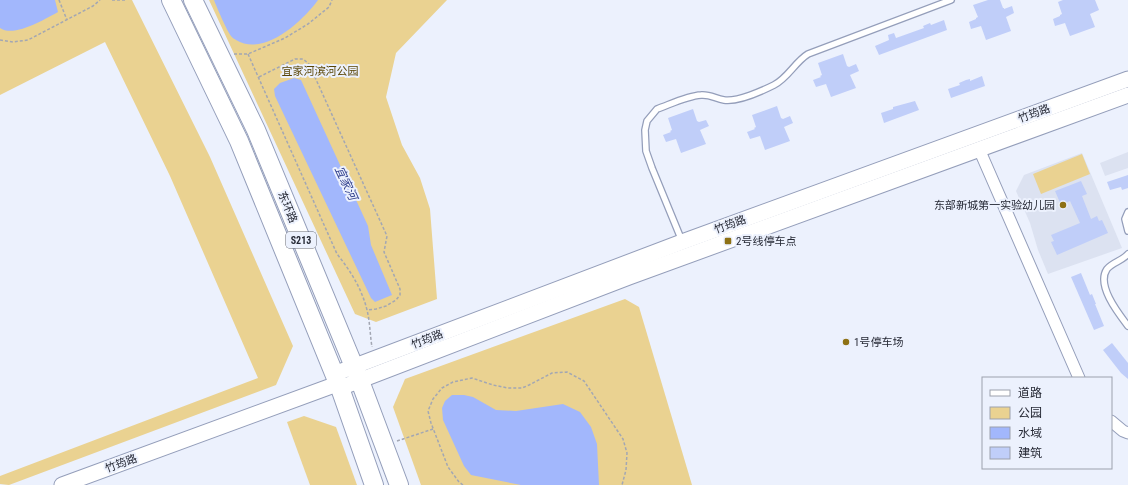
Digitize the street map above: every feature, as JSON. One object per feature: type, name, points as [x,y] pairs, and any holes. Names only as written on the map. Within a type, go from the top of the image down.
[{"type":"highway","name":"东环路","points":[[171,0],[239,141],[337,382],[374,485]]},
{"type":"highway","name":"东环路","points":[[193,0],[256,130],[357,374],[399,485]]},
{"type":"main road","name":"竹筠路","points":[[357,374],[374,359],[682,242],[1128,79]]},
{"type":"main road","name":"竹筠路","points":[[62,485],[357,374],[629,277],[1128,95]]},
{"type":"street","points":[[979,149],[1079,377]]},
{"type":"street","points":[[1112,422],[1128,433]]},
{"type":"lane","points":[[682,242],[646,151],[647,121],[657,109],[696,96],[708,95],[722,100],[732,100],[771,86],[779,81],[808,54],[952,0]]},
{"type":"lane","points":[[1128,212],[1125,219],[1128,231]]},
{"type":"lane","points":[[1128,254],[1110,267],[1106,272],[1104,281],[1105,287],[1114,305],[1128,326]]},
{"type":"path","points":[[58,0],[67,20]]},
{"type":"path","points":[[0,40],[13,42],[28,40],[93,6],[100,0]]},
{"type":"path","points":[[112,0],[126,0]]},
{"type":"path","points":[[220,54],[248,54],[285,38],[308,24],[329,7],[332,0]]},
{"type":"path","points":[[248,54],[337,254],[349,268],[367,310],[374,359]]},
{"type":"path","points":[[259,77],[295,59],[302,59],[309,64],[387,236],[384,252],[400,288],[400,295],[396,300],[386,306],[367,310]]},
{"type":"path","points":[[463,485],[448,467],[433,429],[428,411],[433,399],[442,388],[453,382],[472,378],[493,386],[522,388],[529,386],[552,373],[567,372],[584,380],[624,439],[627,453],[626,470],[622,485]]},
{"type":"path","points":[[384,446],[433,429]]},
{"type":"shaded area","points":[[1128,152],[1128,168],[1105,176],[1100,163]]},
{"type":"shaded area","name":"东部新城第一实验幼儿园","points":[[1082,153],[1122,248],[1048,274],[1038,250],[1030,223],[1016,191],[1024,175]]},
{"type":"green space","points":[[0,0],[132,0],[210,157],[293,346],[276,385],[9,485],[0,484],[0,476],[258,378],[170,176],[105,42],[0,95]]},
{"type":"green space","name":"宜家河滨河公园","points":[[209,0],[447,0],[396,53],[386,97],[402,145],[420,178],[430,209],[437,299],[376,322],[355,314]]},
{"type":"green space","points":[[1082,154],[1090,174],[1041,194],[1033,174]]},
{"type":"green space","points":[[625,299],[639,307],[692,485],[421,485],[393,407],[405,379]]},
{"type":"green space","points":[[304,416],[336,427],[357,485],[310,485],[287,422]]},
{"type":"water","points":[[0,0],[55,0],[58,12],[38,23],[21,29],[13,31],[6,30],[0,28]]},
{"type":"water","points":[[214,0],[318,0],[302,18],[282,35],[270,41],[258,44],[247,44],[231,37]]},
{"type":"water","name":"宜家河","points":[[294,78],[301,80],[368,226],[371,245],[392,295],[375,302],[371,298],[275,96],[274,89],[280,83]]},
{"type":"water","points":[[452,395],[473,397],[496,410],[516,411],[563,404],[580,412],[591,427],[597,444],[599,485],[521,485],[471,475],[464,466],[443,420],[442,408],[445,401]]},
{"type":"building","points":[[988,0],[1000,0],[1004,9],[1012,6],[1014,13],[1006,17],[1011,31],[986,40],[981,26],[971,29],[969,22],[978,17],[973,5]]},
{"type":"building","points":[[1063,0],[1095,0],[1099,10],[1090,14],[1095,27],[1070,36],[1065,23],[1055,26],[1053,19],[1062,14],[1058,2]]},
{"type":"building","points":[[944,20],[947,30],[879,55],[875,46],[889,40],[888,35],[894,33],[896,38],[924,28],[923,26],[930,23],[931,25]]},
{"type":"building","points":[[843,54],[847,66],[849,67],[856,64],[859,71],[850,75],[856,88],[831,97],[826,84],[816,87],[813,80],[821,77],[820,76],[822,75],[818,63]]},
{"type":"building","points":[[982,76],[985,86],[951,98],[948,89],[960,85],[959,83],[966,80],[970,79],[970,81]]},
{"type":"building","points":[[915,101],[919,110],[884,123],[881,113],[893,109],[893,107]]},
{"type":"building","points":[[777,106],[781,118],[783,119],[790,116],[793,123],[784,127],[790,141],[765,150],[760,136],[750,139],[747,132],[755,129],[754,128],[756,127],[752,115]]},
{"type":"building","points":[[693,109],[697,121],[699,122],[706,120],[709,126],[700,130],[706,144],[681,153],[676,139],[666,142],[663,135],[671,132],[670,131],[672,130],[668,118]]},
{"type":"building","points":[[1128,175],[1128,188],[1122,190],[1121,187],[1110,190],[1107,182]]},
{"type":"building","points":[[1081,181],[1087,194],[1082,196],[1091,219],[1097,216],[1099,221],[1102,220],[1108,233],[1057,255],[1051,242],[1054,241],[1051,235],[1080,223],[1070,201],[1061,205],[1055,191]]},
{"type":"building","points":[[1081,273],[1090,295],[1092,294],[1104,326],[1094,330],[1071,277]]},
{"type":"building","points":[[1112,343],[1128,363],[1128,379],[1121,373],[1103,350]]},
{"type":"place","name":"东部新城第一实验幼儿园","points":[[1063,205]]},
{"type":"place","name":"2号线停车点","points":[[728,241]]},
{"type":"place","name":"1号停车场","points":[[846,342]]}]
